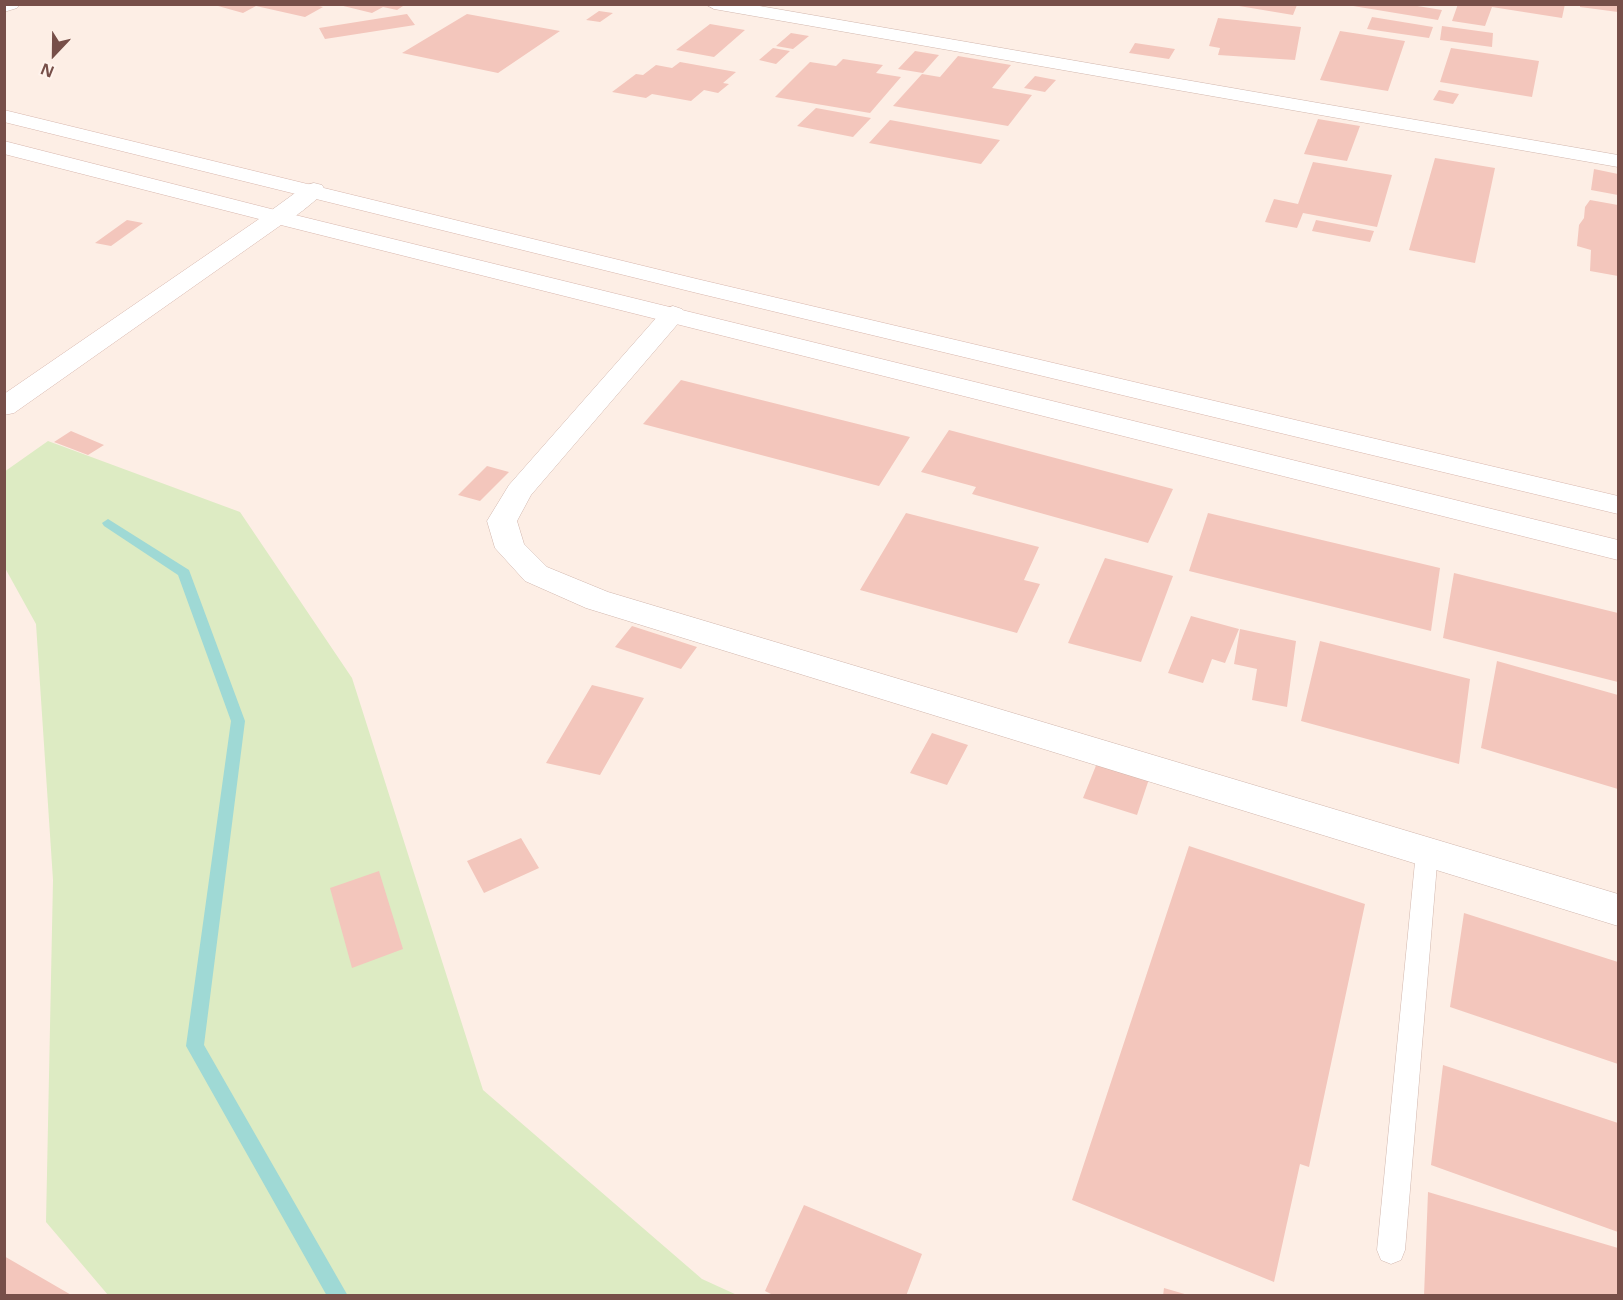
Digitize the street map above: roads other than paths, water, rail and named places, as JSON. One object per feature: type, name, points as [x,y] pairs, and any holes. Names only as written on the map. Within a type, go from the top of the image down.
[{"type":"street","points":[[4,7],[11,4]]},
{"type":"street","points":[[714,4],[1618,161]]},
{"type":"street","points":[[842,27],[859,12]]},
{"type":"street","points":[[4,116],[314,190],[697,286],[1618,505]]},
{"type":"street","points":[[4,147],[1618,550]]},
{"type":"street","points":[[4,407],[314,190]]},
{"type":"street","points":[[673,314],[519,491],[502,522],[510,548],[536,574],[597,600],[1618,910]]},
{"type":"lane","points":[[1391,1250],[1427,852]]},
{"type":"waterway","points":[[108,523],[184,573],[238,721],[195,1046],[338,1296]]}]
